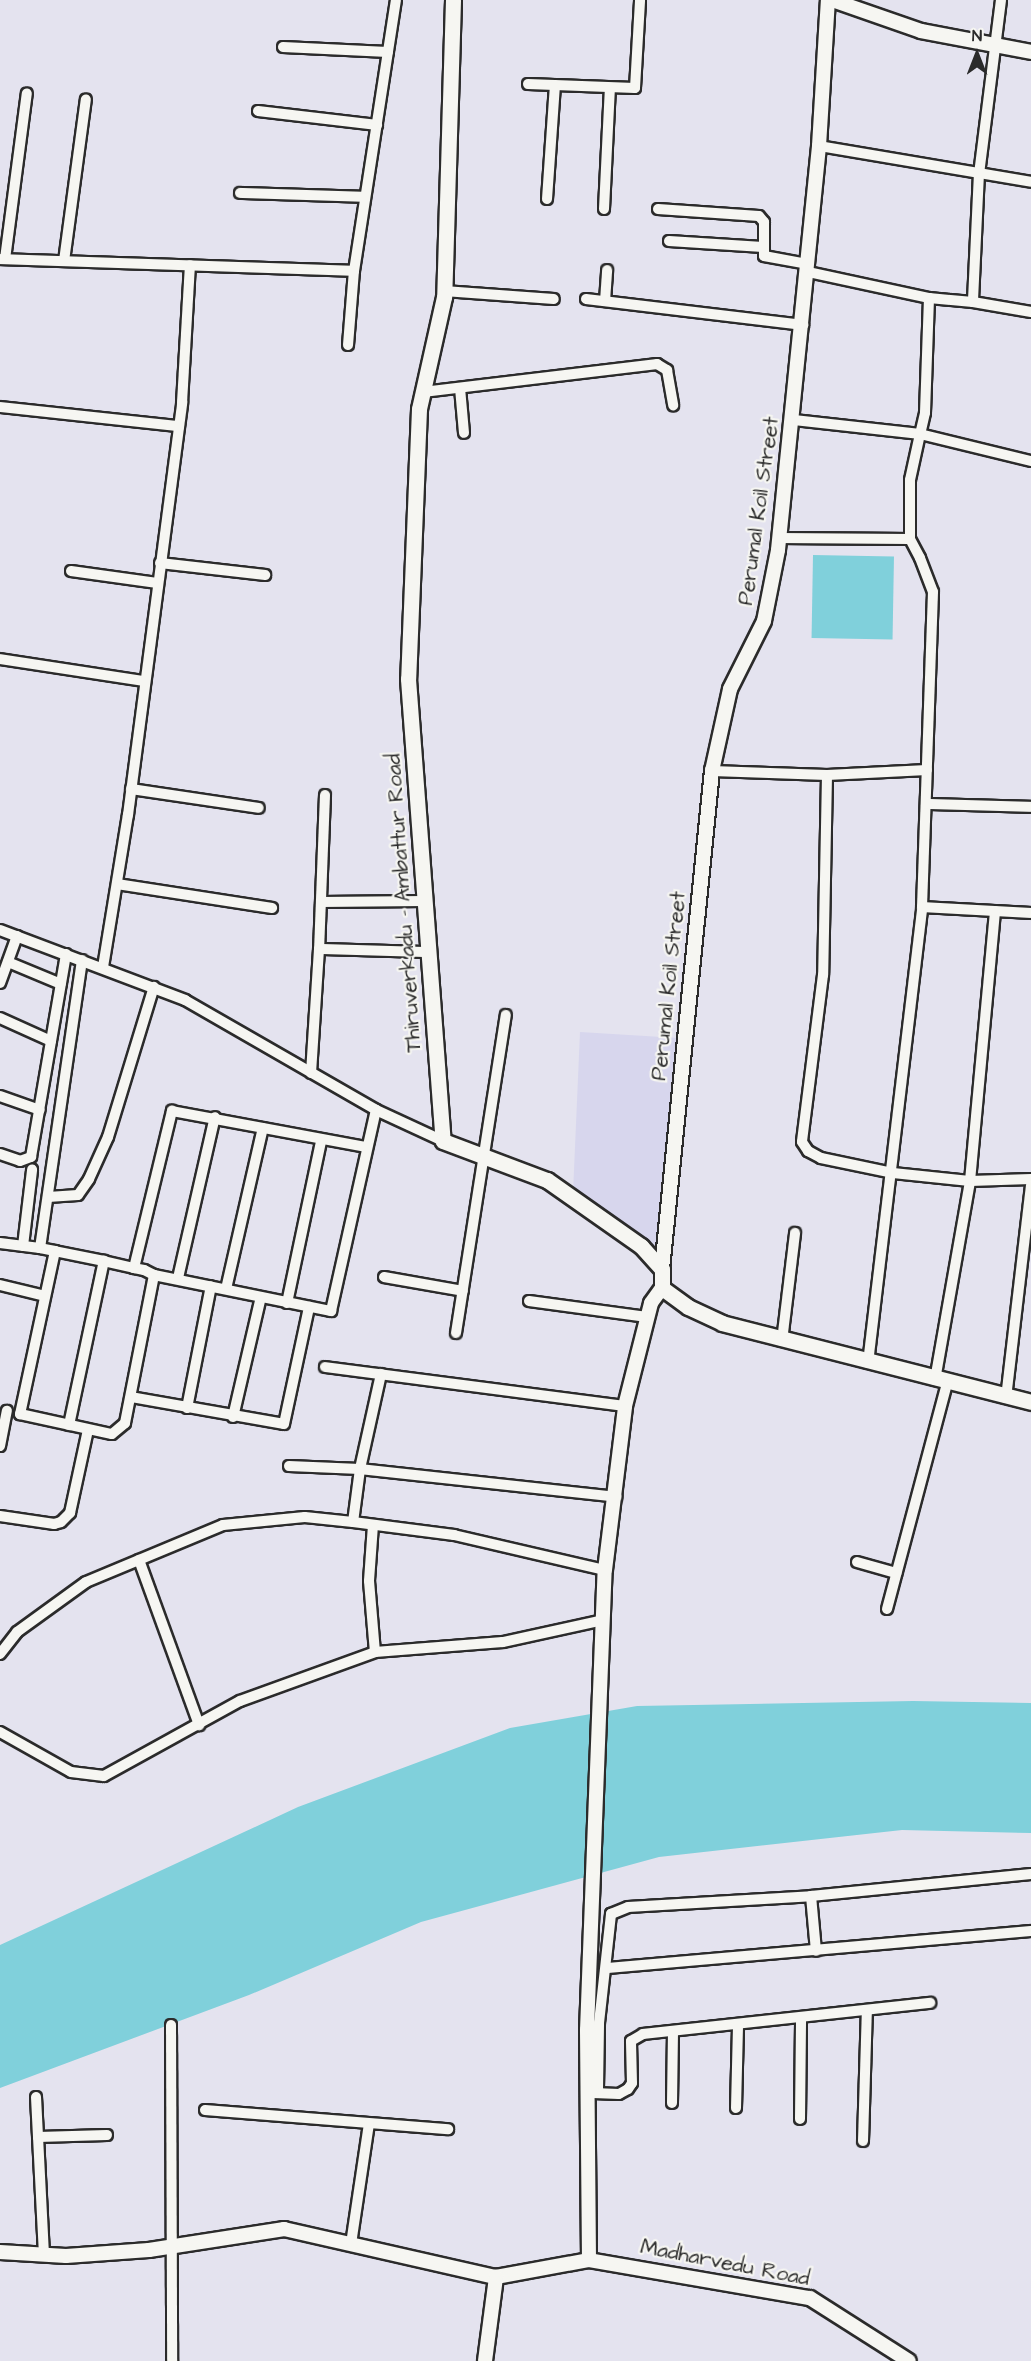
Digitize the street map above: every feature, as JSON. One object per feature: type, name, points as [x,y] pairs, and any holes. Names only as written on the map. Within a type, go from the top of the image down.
[{"type":"main road","name":"Thiruverkadu - Ambattur Road","points":[[444,1141],[408,679],[423,392],[444,291],[453,0]]},
{"type":"main road","points":[[444,1141],[547,1180],[641,1246],[662,1269],[662,1288],[687,1307],[722,1323],[941,1382],[1031,1402]]},
{"type":"street","points":[[348,345],[354,271],[396,0]]},
{"type":"street","points":[[528,84],[632,90],[636,85],[640,0]]},
{"type":"street","points":[[830,0],[921,31],[1031,52]]},
{"type":"street","name":"Perumal Koil Street","points":[[662,1269],[712,771],[730,688],[764,621],[779,538],[794,420],[830,0]]},
{"type":"street","points":[[973,302],[980,173],[1001,0]]},
{"type":"street","points":[[283,47],[388,52]]},
{"type":"street","points":[[547,199],[555,85]]},
{"type":"street","points":[[604,209],[610,88]]},
{"type":"street","points":[[27,93],[3,259],[354,271]]},
{"type":"street","points":[[64,261],[86,99]]},
{"type":"street","points":[[258,111],[377,125]]},
{"type":"street","points":[[819,146],[1031,182]]},
{"type":"street","points":[[240,193],[365,197]]},
{"type":"street","points":[[658,209],[754,214],[764,222],[763,247],[768,259],[929,298],[973,302],[1031,312]]},
{"type":"street","points":[[669,242],[763,247]]},
{"type":"street","points":[[103,967],[131,789],[179,426],[190,265]]},
{"type":"street","points":[[605,301],[607,270]]},
{"type":"street","points":[[444,291],[554,299]]},
{"type":"street","points":[[868,1363],[893,1173],[922,907],[933,592],[910,539],[910,480],[925,413],[929,298]]},
{"type":"street","points":[[586,299],[803,325]]},
{"type":"street","points":[[423,392],[657,364],[668,370],[673,405]]},
{"type":"street","points":[[460,388],[464,433]]},
{"type":"street","points":[[0,407],[179,426]]},
{"type":"street","points":[[794,420],[920,434],[1031,461]]},
{"type":"street","points":[[779,538],[910,539]]},
{"type":"street","points":[[160,563],[265,575]]},
{"type":"street","points":[[71,571],[157,583]]},
{"type":"street","points":[[0,659],[144,681]]},
{"type":"street","points":[[712,771],[827,776],[927,770]]},
{"type":"street","points":[[827,776],[823,975],[802,1142],[808,1151],[821,1158],[893,1173],[970,1181],[1031,1179]]},
{"type":"street","points":[[131,789],[259,808]]},
{"type":"street","points":[[311,1073],[325,795]]},
{"type":"street","points":[[926,804],[1031,807]]},
{"type":"street","points":[[117,884],[272,908]]},
{"type":"street","points":[[321,902],[424,901]]},
{"type":"street","points":[[922,907],[1031,913]]},
{"type":"street","points":[[887,1609],[941,1382],[970,1181],[995,911]]},
{"type":"street","points":[[0,930],[103,967],[185,1000],[376,1110],[444,1141]]},
{"type":"street","points":[[0,983],[17,936]]},
{"type":"street","points":[[319,949],[428,952]]},
{"type":"street","points":[[0,1154],[20,1161],[31,1158],[66,954]]},
{"type":"street","points":[[40,1248],[82,960]]},
{"type":"street","points":[[8,962],[61,984]]},
{"type":"street","points":[[48,1197],[78,1195],[89,1179],[108,1137],[154,987]]},
{"type":"street","points":[[456,1333],[506,1015]]},
{"type":"street","points":[[0,1018],[51,1041]]},
{"type":"street","points":[[0,1096],[40,1110]]},
{"type":"street","points":[[0,1243],[40,1248],[134,1268],[154,1275],[178,1278],[211,1287],[226,1288],[331,1311],[376,1110]]},
{"type":"street","points":[[134,1268],[172,1111],[215,1117],[321,1141],[366,1147]]},
{"type":"street","points":[[178,1278],[215,1117]]},
{"type":"street","points":[[226,1288],[263,1128]]},
{"type":"street","points":[[287,1303],[321,1141]]},
{"type":"street","points":[[23,1246],[32,1170]]},
{"type":"street","points":[[1006,1398],[1031,1185]]},
{"type":"street","points":[[782,1341],[795,1233]]},
{"type":"street","points":[[20,1414],[54,1251]]},
{"type":"street","points":[[69,1425],[104,1262]]},
{"type":"street","points":[[0,1446],[4,1410],[88,1430],[112,1434],[121,1430],[130,1397],[154,1275]]},
{"type":"street","points":[[384,1277],[463,1291]]},
{"type":"street","points":[[0,1285],[45,1296]]},
{"type":"street","points":[[187,1407],[211,1287]]},
{"type":"street","points":[[0,2252],[44,2254],[170,2247],[284,2229],[496,2277],[589,2260],[592,1893],[605,1570],[616,1497],[625,1406],[647,1317],[662,1288]]},
{"type":"street","points":[[233,1417],[261,1297]]},
{"type":"street","points":[[529,1301],[647,1317]]},
{"type":"street","points":[[130,1397],[233,1417],[284,1424],[309,1307]]},
{"type":"street","points":[[325,1367],[625,1406]]},
{"type":"street","points":[[353,1522],[360,1469],[381,1374]]},
{"type":"street","points":[[0,1516],[54,1524],[70,1513],[88,1430]]},
{"type":"street","points":[[289,1466],[360,1469],[616,1497]]},
{"type":"street","points":[[0,1654],[18,1632],[86,1582],[223,1525],[305,1517],[353,1522],[454,1535],[605,1570]]},
{"type":"street","points":[[373,1525],[369,1581],[375,1652]]},
{"type":"street","points":[[139,1560],[199,1725]]},
{"type":"street","points":[[857,1562],[896,1573]]},
{"type":"street","points":[[0,1732],[71,1772],[104,1776],[240,1701],[375,1652],[503,1642],[603,1620]]},
{"type":"street","points":[[590,2093],[598,2089],[598,2023],[607,1968],[608,1921],[611,1914],[628,1907],[811,1896],[1031,1874]]},
{"type":"street","points":[[811,1896],[816,1951]]},
{"type":"street","points":[[607,1968],[1031,1931]]},
{"type":"street","points":[[590,2093],[619,2094],[628,2089],[632,2083],[632,2039],[673,2031],[930,2003]]},
{"type":"street","points":[[863,2141],[867,2010]]},
{"type":"street","points":[[800,2119],[801,2017]]},
{"type":"street","points":[[736,2108],[738,2024]]},
{"type":"street","points":[[171,2025],[172,2361]]},
{"type":"street","points":[[672,2103],[673,2031]]},
{"type":"street","points":[[36,2097],[44,2254]]},
{"type":"street","points":[[205,2110],[448,2129]]},
{"type":"street","points":[[351,2244],[369,2124]]},
{"type":"street","points":[[38,2137],[107,2135]]},
{"type":"street","name":"Madharvedu Road","points":[[589,2260],[810,2298],[909,2361]]},
{"type":"street","points":[[485,2361],[496,2277]]},
{"type":"shaded area","points":[[580,1032],[678,1038],[661,1253],[573,1193]]},
{"type":"water","points":[[813,555],[894,556],[893,639],[812,638]]},
{"type":"water","points":[[913,1701],[1031,1703],[1031,1833],[902,1830],[659,1857],[421,1922],[249,1995],[0,2088],[0,1945],[298,1807],[510,1728],[637,1706]]}]
